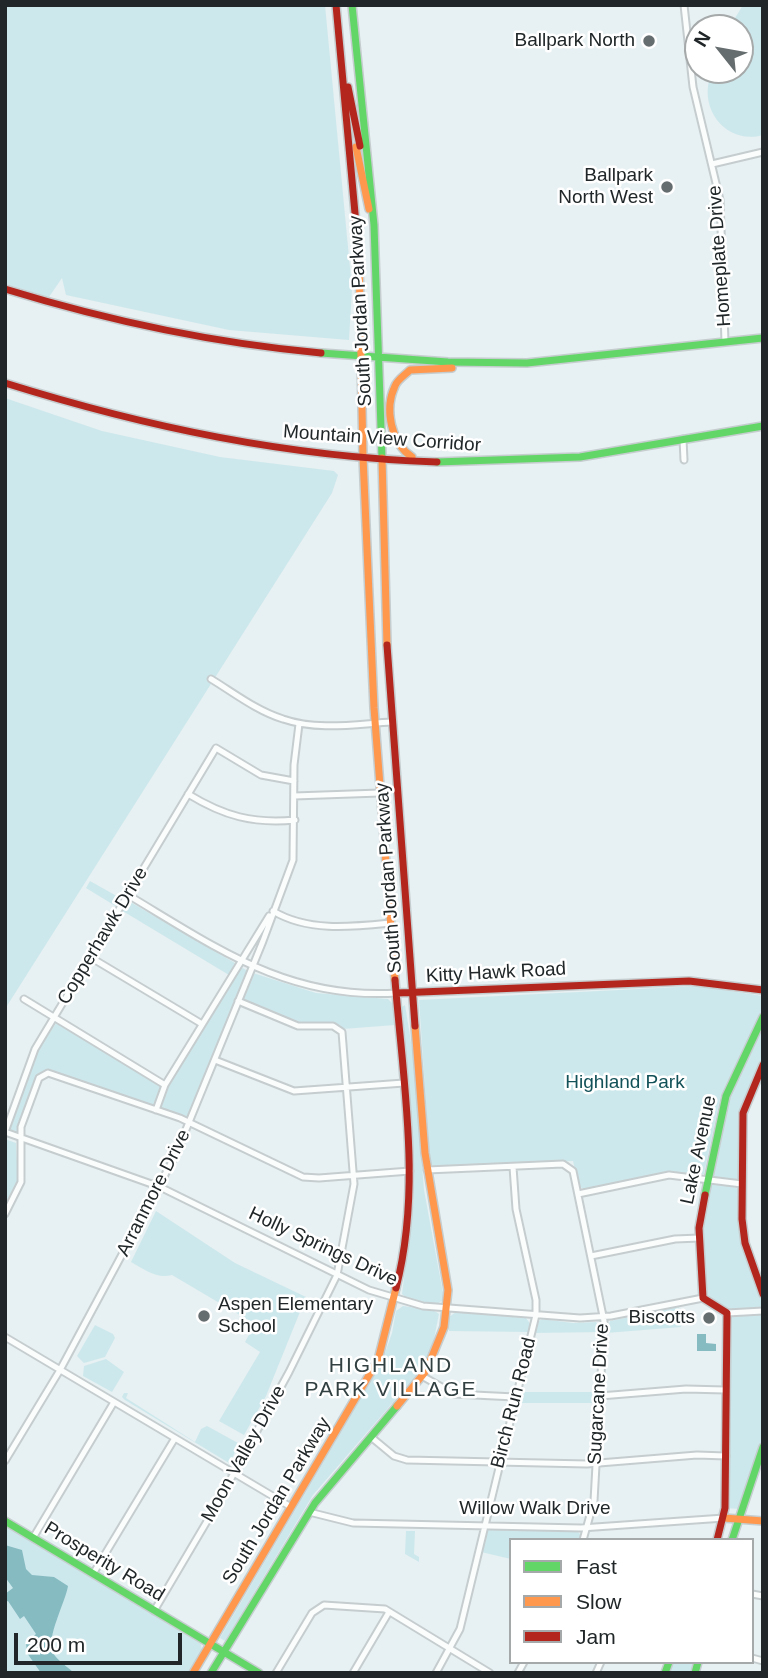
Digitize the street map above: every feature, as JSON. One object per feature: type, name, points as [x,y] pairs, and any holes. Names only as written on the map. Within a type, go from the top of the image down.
[{"type":"main road","name":"South Jordan Parkway","points":[[211,1673],[309,1512],[422,1376],[442,1337],[447,1308],[447,1284],[427,1170],[385,619],[380,358],[374,225],[343,68],[336,5]]},
{"type":"main road","name":"South Jordan Parkway","points":[[193,1673],[378,1360],[396,1299],[406,1251],[411,1171],[375,723],[363,457],[358,146],[352,5]]},
{"type":"main road","points":[[5,289],[97,316],[197,338],[299,354],[470,364]]},
{"type":"main road","points":[[429,460],[406,454],[395,442],[395,384],[410,370],[470,364],[548,362],[763,338]]},
{"type":"main road","name":"Mountain View Corridor","points":[[5,383],[127,420],[191,435],[363,457],[506,461],[581,457],[763,426]]},
{"type":"main road","name":"Kitty Hawk Road","points":[[397,993],[690,981],[725,983],[763,990]]},
{"type":"main road","name":"Lake Avenue","points":[[703,1298],[699,1238],[723,1103],[763,1017]]},
{"type":"main road","name":"Lake Avenue","points":[[763,1065],[743,1113],[742,1184],[744,1238],[763,1294]]},
{"type":"main road","points":[[703,1298],[727,1313],[724,1518],[718,1538]]},
{"type":"main road","points":[[733,1538],[763,1447]]},
{"type":"main road","name":"Willow Walk Drive","points":[[724,1518],[763,1521]]},
{"type":"main road","name":"Prosperity Road","points":[[5,1521],[259,1673]]},
{"type":"street","name":"Homeplate Drive","points":[[684,5],[693,87],[721,208],[725,342]]},
{"type":"street","points":[[712,164],[763,152]]},
{"type":"street","points":[[683,439],[684,460]]},
{"type":"street","points":[[211,679],[266,712],[299,724],[393,722]]},
{"type":"street","name":"Arranmore Drive","points":[[5,1461],[60,1370],[160,1187],[215,1060],[293,860],[294,782],[299,724]]},
{"type":"street","name":"Copperhawk Drive","points":[[5,1132],[33,1054],[216,748],[261,775],[294,782]]},
{"type":"street","points":[[294,796],[380,793]]},
{"type":"street","points":[[188,794],[217,811],[242,819],[295,821]]},
{"type":"street","name":"Kitty Hawk Road","points":[[128,895],[240,961],[288,981],[331,991],[397,993]]},
{"type":"street","points":[[273,911],[312,925],[391,923]]},
{"type":"street","name":"Arranmore Drive","points":[[156,1110],[165,1084],[273,911]]},
{"type":"street","points":[[90,957],[202,1024]]},
{"type":"street","points":[[24,999],[165,1084]]},
{"type":"street","name":"Moon Valley Drive","points":[[154,1611],[234,1473],[289,1372],[337,1275],[353,1175],[343,1034],[339,1028],[298,1026],[238,1002]]},
{"type":"street","points":[[215,1060],[288,1090],[404,1083]]},
{"type":"street","points":[[5,1214],[22,1182],[20,1138],[39,1078],[50,1073],[189,1122],[299,1175],[319,1178],[411,1171]]},
{"type":"street","name":"Holly Springs Drive","points":[[5,1132],[160,1187],[337,1275],[396,1299],[447,1308],[603,1317],[703,1298]]},
{"type":"street","name":"Sugarcane Drive","points":[[513,1167],[570,1166],[603,1317],[593,1507],[584,1538]]},
{"type":"street","points":[[427,1170],[513,1167]]},
{"type":"street","name":"Birch Run Road","points":[[436,1673],[460,1629],[483,1525],[536,1315],[536,1300],[516,1209],[513,1167]]},
{"type":"street","points":[[578,1194],[669,1175],[742,1184]]},
{"type":"street","points":[[591,1256],[675,1239],[699,1238]]},
{"type":"street","points":[[727,1313],[763,1311]]},
{"type":"street","points":[[5,1337],[291,1507]]},
{"type":"street","points":[[422,1376],[454,1394],[515,1397]]},
{"type":"street","points":[[600,1396],[686,1389],[725,1390]]},
{"type":"street","points":[[33,1538],[114,1402]]},
{"type":"street","points":[[371,1437],[400,1459],[596,1464],[697,1455],[726,1456]]},
{"type":"street","points":[[93,1574],[175,1438]]},
{"type":"street","name":"Willow Walk Drive","points":[[309,1512],[353,1523],[588,1527],[724,1518]]},
{"type":"street","points":[[276,1673],[317,1607],[378,1606],[490,1673]]},
{"type":"street","points":[[353,1673],[390,1612]]},
{"type":"green space","points":[[5,5],[325,5],[352,289],[349,340],[229,330],[66,295],[62,278],[49,297],[5,284]]},
{"type":"green space","points":[[743,5],[763,5],[763,135],[751,137],[729,131],[720,124],[709,104],[709,84],[754,84],[754,14],[738,14]]},
{"type":"green space","points":[[5,398],[102,431],[220,457],[334,471],[338,475],[332,493],[5,1009]]},
{"type":"green space","points":[[90,881],[122,899],[117,907],[86,888]]},
{"type":"green space","points":[[127,900],[235,963],[229,975],[121,910]]},
{"type":"green space","points":[[239,966],[248,971],[190,1115],[185,1118],[163,1110],[160,1105],[166,1089]]},
{"type":"green space","points":[[253,973],[316,993],[388,999],[394,1005],[395,1025],[343,1029],[335,1024],[303,1025],[245,1002],[243,995]]},
{"type":"green space","name":"Highland Park","points":[[698,986],[763,996],[763,1008],[721,1095],[704,1174],[665,1172],[585,1190],[579,1186],[573,1161],[435,1167],[430,1164],[419,1000]]},
{"type":"green space","points":[[405,1005],[414,1060],[424,1190],[443,1293],[443,1300],[437,1304],[408,1300],[402,1294],[414,1200],[400,1008]]},
{"type":"green space","points":[[56,1023],[162,1086],[156,1103],[150,1106],[46,1071],[37,1078],[18,1132],[10,1130],[35,1055]]},
{"type":"green space","points":[[763,1023],[763,1059],[741,1110],[740,1180],[712,1178],[726,1103]]},
{"type":"green space","points":[[5,1139],[16,1143],[18,1182],[5,1209]]},
{"type":"green space","points":[[711,1182],[740,1189],[743,1244],[763,1301],[762,1308],[728,1310],[706,1295],[702,1220]]},
{"type":"green space","points":[[156,1211],[235,1263],[306,1297],[266,1396],[244,1435],[219,1421],[260,1352],[245,1342],[255,1324],[172,1275],[156,1275],[131,1262]]},
{"type":"green space","points":[[403,1306],[433,1310],[439,1314],[434,1339],[421,1370],[313,1495],[225,1641],[220,1638],[381,1364],[392,1333],[396,1311]]},
{"type":"green space","points":[[679,1307],[681,1327],[606,1333],[610,1321]]},
{"type":"green space","points":[[456,1312],[526,1318],[531,1325],[528,1332],[449,1331],[449,1317]]},
{"type":"green space","points":[[763,1314],[763,1439],[739,1509],[726,1508],[730,1317]]},
{"type":"green space","points":[[542,1319],[573,1323],[596,1322],[602,1332],[534,1333],[536,1323]]},
{"type":"green space","points":[[95,1325],[113,1334],[115,1338],[105,1357],[84,1363],[77,1356]]},
{"type":"green space","points":[[106,1359],[124,1372],[112,1392],[83,1376],[84,1366]]},
{"type":"green space","points":[[523,1392],[593,1392],[592,1403],[520,1403]]},
{"type":"green space","points":[[124,1393],[128,1393],[126,1398],[195,1442],[201,1429],[207,1426],[238,1443],[231,1462],[229,1463],[125,1400],[122,1397]]},
{"type":"green space","points":[[5,1525],[201,1644],[202,1651],[188,1673],[5,1673]]},
{"type":"green space","points":[[486,1530],[576,1530],[582,1536],[509,1538],[509,1559],[481,1552]]},
{"type":"green space","points":[[406,1531],[415,1531],[414,1554],[419,1557],[419,1562],[405,1554]]},
{"type":"green space","points":[[670,1664],[694,1664],[692,1673],[666,1673]]},
{"type":"water","points":[[697,1334],[706,1334],[706,1343],[716,1344],[716,1351],[697,1351]]},
{"type":"water","points":[[5,1545],[22,1550],[26,1569],[32,1575],[54,1577],[68,1586],[51,1647],[55,1656],[74,1673],[41,1673],[27,1653],[26,1643],[36,1634],[24,1616],[20,1619],[8,1601],[5,1602],[5,1594],[13,1588],[5,1577]]},
{"type":"traffic: fast","points":[[352,5],[374,225],[382,458]]},
{"type":"traffic: fast","points":[[321,353],[448,362],[527,363],[763,338]]},
{"type":"traffic: fast","points":[[437,462],[580,457],[763,426]]},
{"type":"traffic: fast","points":[[705,1195],[726,1096],[763,1017]]},
{"type":"traffic: fast","points":[[211,1673],[315,1503],[397,1406]]},
{"type":"traffic: fast","points":[[733,1538],[763,1447]]},
{"type":"traffic: fast","points":[[5,1521],[259,1673]]},
{"type":"traffic: fast","points":[[665,1673],[668,1664]]},
{"type":"traffic: fast","points":[[695,1673],[697,1664]]},
{"type":"traffic: slow","points":[[356,147],[369,209]]},
{"type":"traffic: slow","points":[[359,257],[363,457]]},
{"type":"traffic: slow","points":[[412,457],[394,434],[390,405],[395,386],[410,370],[452,368]]},
{"type":"traffic: slow","points":[[363,457],[374,708],[395,980]]},
{"type":"traffic: slow","points":[[382,458],[387,645]]},
{"type":"traffic: slow","points":[[397,1406],[426,1371],[444,1327],[448,1290],[425,1153],[415,1026]]},
{"type":"traffic: slow","points":[[193,1673],[378,1360],[396,1288]]},
{"type":"traffic: slow","points":[[724,1518],[763,1521]]},
{"type":"traffic: jam","points":[[336,5],[359,257]]},
{"type":"traffic: jam","points":[[348,87],[360,146]]},
{"type":"traffic: jam","points":[[5,289],[83,311],[201,337],[321,353]]},
{"type":"traffic: jam","points":[[5,383],[111,413],[218,437],[326,454],[437,462]]},
{"type":"traffic: jam","points":[[387,645],[415,1026]]},
{"type":"traffic: jam","points":[[395,980],[406,1096],[409,1173],[404,1250],[396,1288]]},
{"type":"traffic: jam","points":[[397,993],[689,981],[763,990]]},
{"type":"traffic: jam","points":[[763,1065],[743,1113],[742,1219],[745,1243],[763,1294]]},
{"type":"traffic: jam","points":[[705,1195],[699,1228],[703,1298],[727,1313],[725,1508],[718,1538]]},
{"type":"place","name":"Ballpark North","points":[[649,41]]},
{"type":"place","name":"Ballpark North West","points":[[667,187]]},
{"type":"place","name":"Aspen Elementary School","points":[[204,1316]]},
{"type":"place","name":"Biscotts","points":[[709,1318]]},
{"type":"district","name":"HIGHLAND PARK VILLAGE","points":[[391,1378]]}]
